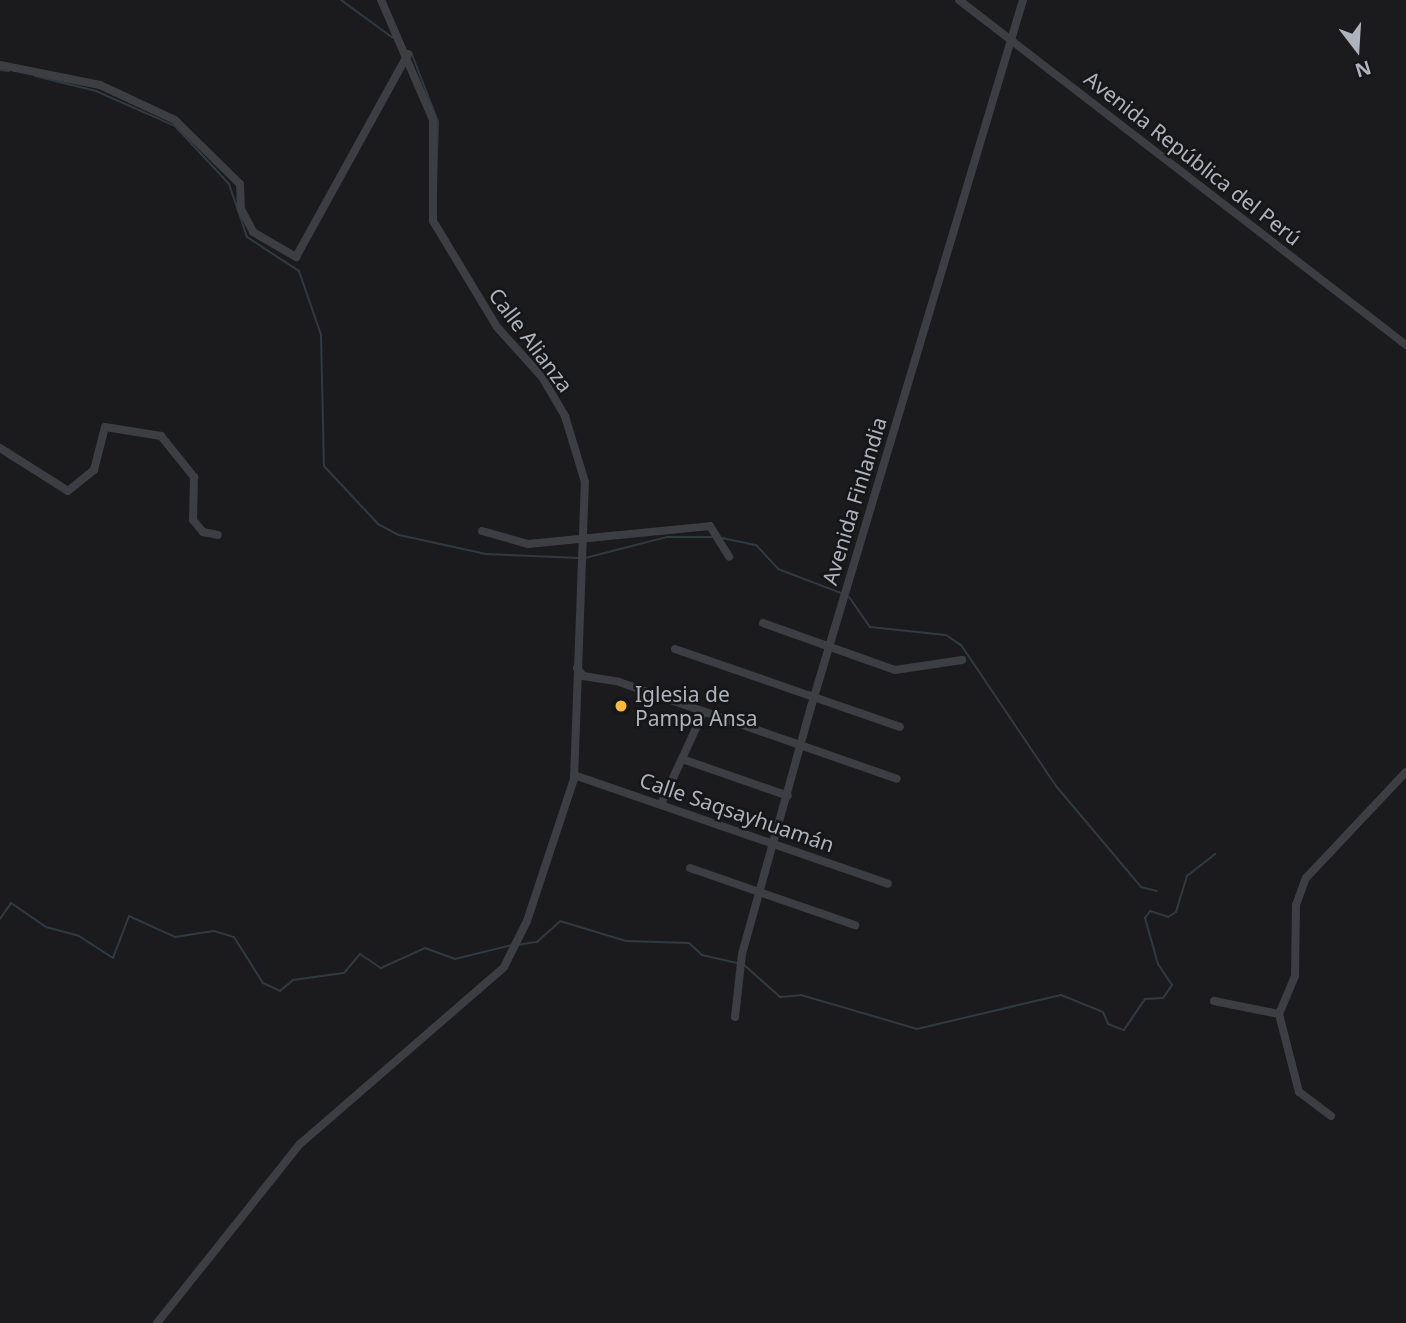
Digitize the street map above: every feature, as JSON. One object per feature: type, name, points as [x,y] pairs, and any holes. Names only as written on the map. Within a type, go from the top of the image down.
[{"type":"street","name":"Calle Alianza","points":[[157,1323],[300,1144],[467,994],[484,986],[504,967],[527,921],[574,775],[577,668],[586,542],[585,482],[565,416],[542,377],[497,327],[433,221],[433,120],[408,54],[382,0]]},
{"type":"street","name":"Avenida República del Perú","points":[[959,0],[1406,345]]},
{"type":"street","name":"Avenida Finlandia","points":[[735,1017],[740,963],[776,843],[814,696],[1023,0]]},
{"type":"street","points":[[0,65],[100,85],[175,120],[240,184],[241,209],[253,232],[296,257],[408,54]]},
{"type":"street","points":[[0,448],[68,491],[94,470],[105,427],[161,436],[194,477],[193,520],[203,532],[218,535]]},
{"type":"street","points":[[482,531],[528,544],[586,542],[661,527],[710,526],[729,556]]},
{"type":"street","points":[[762,623],[830,644],[895,670],[962,660]]},
{"type":"street","points":[[675,649],[900,727]]},
{"type":"street","points":[[577,668],[583,676],[802,743],[897,779]]},
{"type":"street","points":[[661,804],[704,711]]},
{"type":"street","points":[[682,759],[788,796]]},
{"type":"street","points":[[1331,1116],[1299,1092],[1279,1014],[1295,976],[1296,905],[1306,878],[1406,772]]},
{"type":"street","name":"Calle Saqsayhuamán","points":[[574,775],[888,884]]},
{"type":"street","points":[[690,868],[855,925]]},
{"type":"street","points":[[1214,1001],[1279,1014]]},
{"type":"waterway","points":[[341,0],[393,38]]},
{"type":"waterway","points":[[411,52],[438,122],[436,191]]},
{"type":"waterway","points":[[0,70],[9,71]]},
{"type":"waterway","points":[[35,76],[96,91],[175,126],[229,184],[247,237],[299,271],[321,335],[324,466],[378,524],[399,535],[486,554],[579,558]]},
{"type":"waterway","points":[[585,558],[667,537],[713,537]]},
{"type":"waterway","points":[[722,538],[756,545],[778,569],[841,593]]},
{"type":"waterway","points":[[849,597],[870,627],[946,635],[961,645],[1056,786],[1141,887],[1157,891]]},
{"type":"waterway","points":[[743,964],[780,997],[801,995],[917,1029],[1061,995],[1103,1012],[1108,1024],[1124,1030],[1145,999],[1163,998],[1172,985],[1158,964],[1145,918],[1150,911],[1168,917],[1176,912],[1187,876],[1215,854]]},
{"type":"waterway","points":[[0,919],[11,903],[46,927],[79,936],[113,958],[129,916],[175,937],[214,931],[234,937],[263,983],[280,991],[293,980],[344,973],[360,954],[381,968],[425,948],[455,959],[512,945]]},
{"type":"waterway","points":[[517,945],[537,942],[560,921],[626,941],[689,943],[702,955],[738,963]]},
{"type":"place","name":"Iglesia de Pampa Ansa","points":[[621,706]]}]
